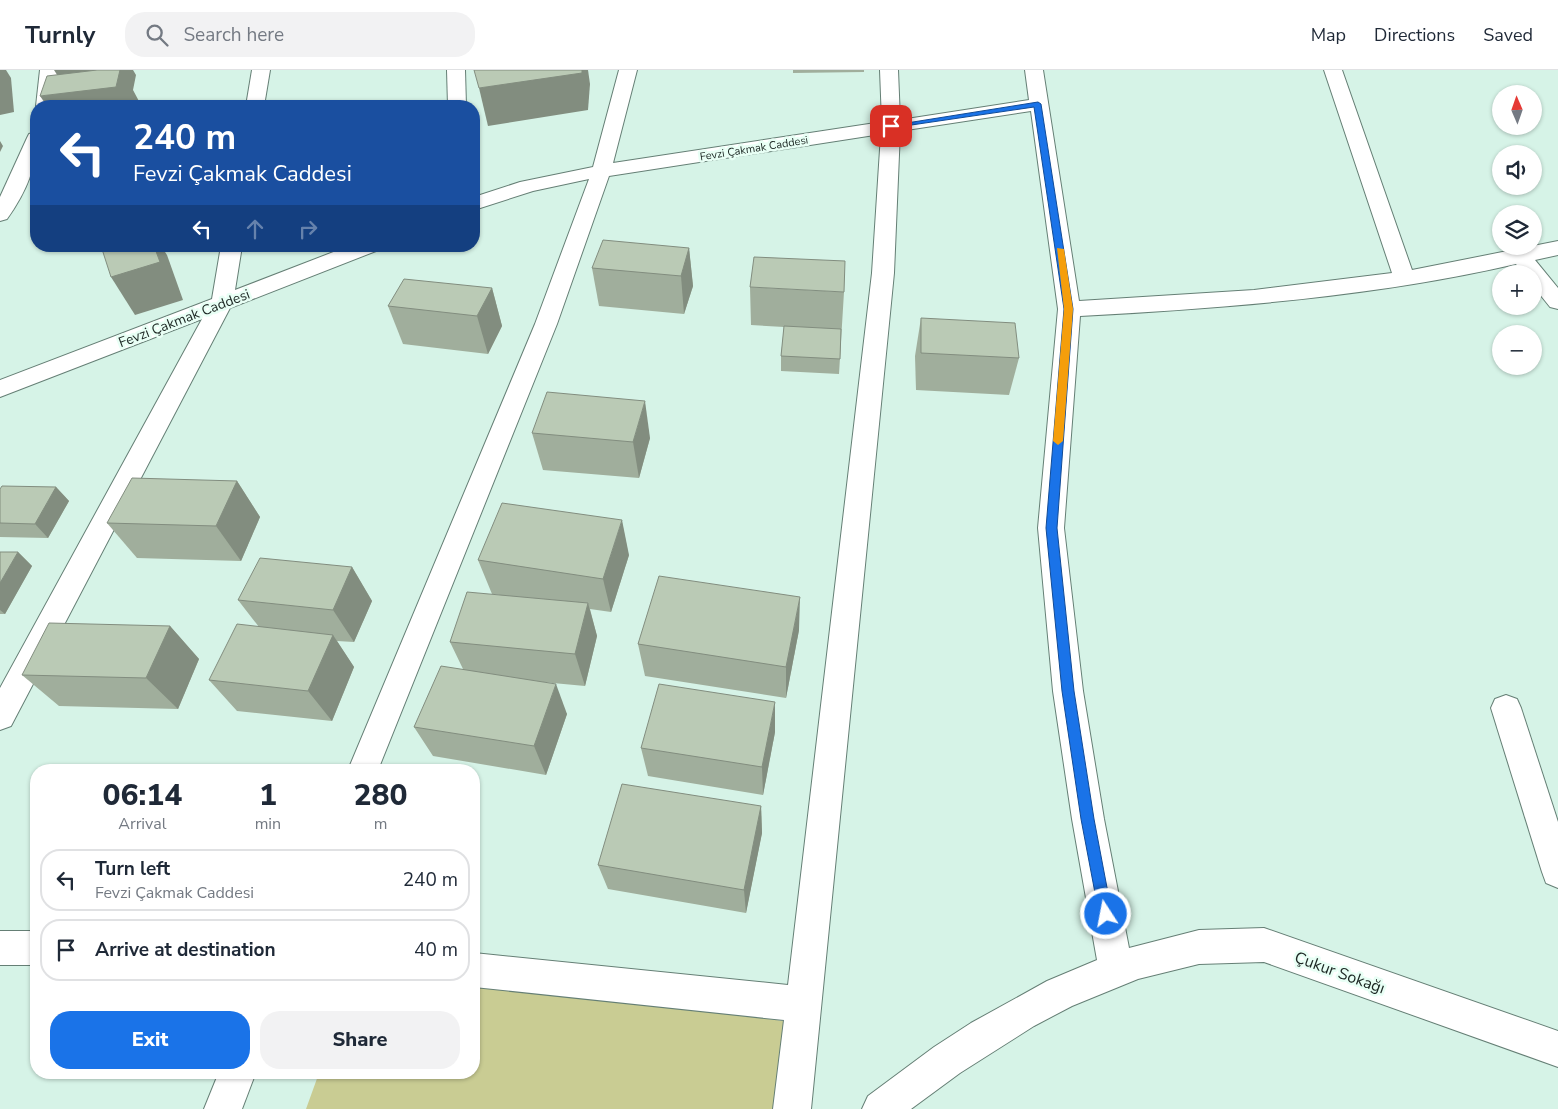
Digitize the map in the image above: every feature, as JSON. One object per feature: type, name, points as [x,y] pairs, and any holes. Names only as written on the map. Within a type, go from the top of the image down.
[{"type":"street","points":[[46,100],[48,70]]},
{"type":"street","points":[[256,100],[261,70]]},
{"type":"street","points":[[456,70],[457,100]]},
{"type":"street","points":[[365,764],[503,433],[546,324],[601,172],[628,70]]},
{"type":"street","points":[[792,1109],[884,273],[891,126],[889,70]]},
{"type":"street","points":[[1034,70],[1069,309],[1051,528],[1068,691],[1088,819],[1116,970]]},
{"type":"street","points":[[1333,70],[1404,278]]},
{"type":"street","name":"Fevzi Çakmak Caddesi","points":[[480,202],[527,186],[601,172],[1038,104]]},
{"type":"street","points":[[0,215],[18,183],[30,153]]},
{"type":"street","points":[[1069,309],[1220,300],[1404,278],[1521,257],[1558,248]]},
{"type":"street","points":[[0,717],[222,303],[231,252]]},
{"type":"street","name":"Fevzi Çakmak Caddesi","points":[[0,389],[353,252]]},
{"type":"street","points":[[1521,257],[1558,302]]},
{"type":"street","points":[[1506,708],[1558,872]]},
{"type":"street","name":"Çukur Sokağı","points":[[881,1109],[951,1057],[1005,1024],[1060,994],[1116,970],[1179,950],[1221,945],[1264,945],[1558,1049]]},
{"type":"street","points":[[0,948],[30,948]]},
{"type":"street","points":[[480,971],[804,1004]]},
{"type":"street","points":[[222,1109],[235,1079]]},
{"type":"green space","points":[[480,983],[800,1023],[792,1109],[306,1109],[317,1079],[480,1079]]},
{"type":"building","points":[[97,70],[120,70],[116,87],[40,96],[47,76]]},
{"type":"building","points":[[474,70],[582,70],[582,73],[479,88]]},
{"type":"building","points":[[603,240],[689,248],[681,276],[592,268]]},
{"type":"building","points":[[103,252],[156,252],[160,262],[111,277]]},
{"type":"building","points":[[754,257],[845,261],[844,292],[750,287]]},
{"type":"building","points":[[404,279],[492,288],[477,316],[388,306]]},
{"type":"building","points":[[921,318],[1015,323],[1019,358],[921,353]]},
{"type":"building","points":[[784,326],[841,329],[840,359],[781,356]]},
{"type":"building","points":[[547,392],[645,401],[633,442],[532,433]]},
{"type":"building","points":[[132,478],[237,481],[216,526],[107,523]]},
{"type":"building","points":[[2,486],[56,487],[35,524],[0,523],[0,489]]},
{"type":"building","points":[[502,503],[622,520],[603,579],[478,560]]},
{"type":"building","points":[[0,552],[18,552],[0,583]]},
{"type":"building","points":[[260,558],[352,567],[333,610],[238,600]]},
{"type":"building","points":[[659,576],[800,597],[786,667],[638,644]]},
{"type":"building","points":[[467,592],[588,603],[575,654],[450,642]]},
{"type":"building","points":[[49,623],[170,626],[146,678],[22,675]]},
{"type":"building","points":[[237,624],[333,635],[308,691],[209,680]]},
{"type":"building","points":[[441,666],[556,684],[534,746],[414,727]]},
{"type":"building","points":[[659,684],[775,702],[762,767],[641,748]]},
{"type":"building","points":[[622,784],[761,806],[744,890],[598,865]]},
{"type":"slow traffic","points":[[1058,441],[1069,309],[1060,249]]},
{"type":"route","points":[[891,126],[1038,104],[1069,309],[1051,528],[1068,691],[1088,819],[1106,914]]}]
